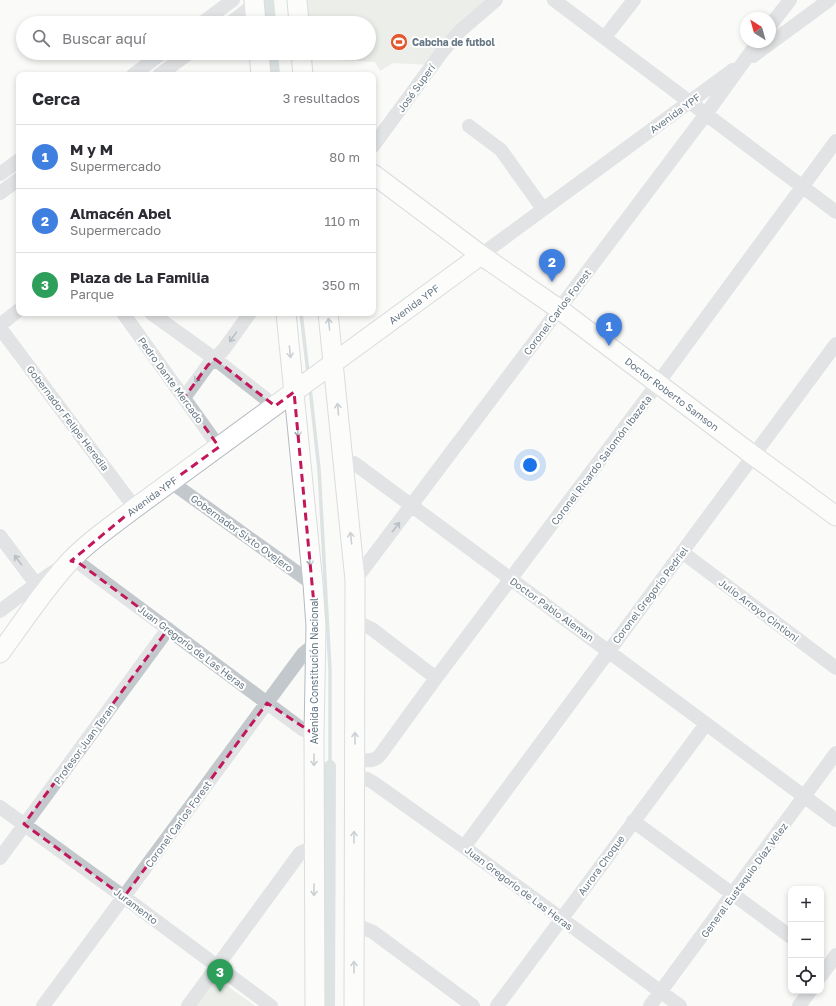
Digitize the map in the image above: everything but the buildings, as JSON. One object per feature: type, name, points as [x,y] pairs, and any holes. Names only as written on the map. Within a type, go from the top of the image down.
[{"type":"main road","points":[[297,0],[298,16]]},
{"type":"main road","points":[[254,2],[255,16]]},
{"type":"main road","points":[[260,60],[261,72]]},
{"type":"main road","points":[[302,60],[303,72]]},
{"type":"main road","name":"Doctor Roberto Samson","points":[[376,176],[481,254],[559,309],[836,516]]},
{"type":"main road","name":"Avenida YPF","points":[[71,561],[86,546],[135,508],[481,254]]},
{"type":"main road","name":"Avenida Constitución Nacional","points":[[286,316],[298,389],[316,626],[314,734],[315,1006]]},
{"type":"main road","points":[[328,316],[355,580],[354,1006]]},
{"type":"main road","points":[[0,653],[45,592],[71,561]]},
{"type":"street","points":[[208,16],[218,4],[233,0]]},
{"type":"street","name":"José Superí","points":[[376,142],[442,52],[460,32],[496,0]]},
{"type":"street","points":[[554,0],[836,212]]},
{"type":"street","points":[[605,37],[634,0]]},
{"type":"street","points":[[776,18],[790,0]]},
{"type":"street","name":"Avenida YPF","points":[[481,254],[829,0]]},
{"type":"street","points":[[238,16],[254,2]]},
{"type":"street","points":[[218,4],[226,16]]},
{"type":"street","name":"Coronel Carlos Forest","points":[[355,580],[706,114],[753,48]]},
{"type":"street","points":[[137,72],[153,60]]},
{"type":"street","points":[[164,72],[180,60]]},
{"type":"street","points":[[468,126],[501,150],[543,209]]},
{"type":"street","name":"Coronel Ricardo Salomón Ibazeta","points":[[355,768],[376,759],[658,384],[836,141]]},
{"type":"street","points":[[0,174],[16,162]]},
{"type":"street","points":[[0,193],[16,181]]},
{"type":"street","points":[[0,325],[16,312]]},
{"type":"street","name":"Pedro Dante Mercado","points":[[125,316],[219,447]]},
{"type":"street","points":[[155,316],[215,359],[275,406]]},
{"type":"street","points":[[184,398],[208,365],[215,359],[248,316]]},
{"type":"street","name":"Gobernador Felipe Heredia","points":[[0,328],[135,508]]},
{"type":"street","name":"Coronel Gregorio Pedriel","points":[[464,847],[836,344]]},
{"type":"street","name":"Doctor Pablo Aleman","points":[[343,463],[354,463],[836,820]]},
{"type":"street","name":"Gobernador Sixto Ovejero","points":[[171,482],[313,584]]},
{"type":"street","points":[[0,536],[36,584]]},
{"type":"street","name":"Julio Arroyo Cintioni","points":[[682,552],[836,668]]},
{"type":"street","name":"Avenida YPF","points":[[0,610],[71,561]]},
{"type":"street","name":"Juan Gregorio de Las Heras","points":[[71,561],[79,563],[302,729],[314,734]]},
{"type":"street","points":[[355,620],[372,630],[436,678]]},
{"type":"street","name":"Profesor Juan Teran","points":[[0,858],[168,630]]},
{"type":"street","name":"Coronel Carlos Forest","points":[[43,1006],[303,654],[315,644]]},
{"type":"street","name":"Aurora Choque","points":[[497,1006],[706,724]]},
{"type":"street","name":"General Eustaquio Díaz Vélez","points":[[650,1006],[734,894],[836,753]]},
{"type":"street","name":"Juan Gregorio de Las Heras","points":[[355,768],[367,779],[464,847],[561,920],[680,1006]]},
{"type":"street","name":"Juramento","points":[[0,807],[271,1006]]},
{"type":"street","points":[[633,822],[788,935]]},
{"type":"street","points":[[188,1006],[300,853],[314,847]]},
{"type":"street","points":[[354,924],[373,932],[473,1006]]},
{"type":"street","points":[[799,1006],[808,994]]},
{"type":"highlighted area","points":[[215,359],[275,406],[294,392],[316,626],[314,734],[267,703],[124,897],[24,824],[168,629],[79,563],[71,561],[135,508],[219,447],[184,398],[208,365]]},
{"type":"shaded area","points":[[297,0],[497,0],[432,65],[393,63],[380,71],[375,62],[338,60],[376,60],[376,16],[298,16]]},
{"type":"shaded area","points":[[215,977],[255,1006],[194,1006]]},
{"type":"waterway","points":[[268,0],[269,16]]},
{"type":"waterway","points":[[273,60],[274,72]]},
{"type":"waterway","points":[[301,316],[308,373]]},
{"type":"waterway","points":[[310,388],[319,469],[330,670],[330,766]]},
{"type":"waterway","points":[[329,1006],[330,766]]},
{"type":"place","name":"Cabcha de futbol","points":[[399,42]]},
{"type":"place","name":"Almacén Abel","points":[[552,282]]},
{"type":"place","name":"M y M","points":[[609,346]]},
{"type":"place","name":"Plaza de La Familia","points":[[220,992]]}]
